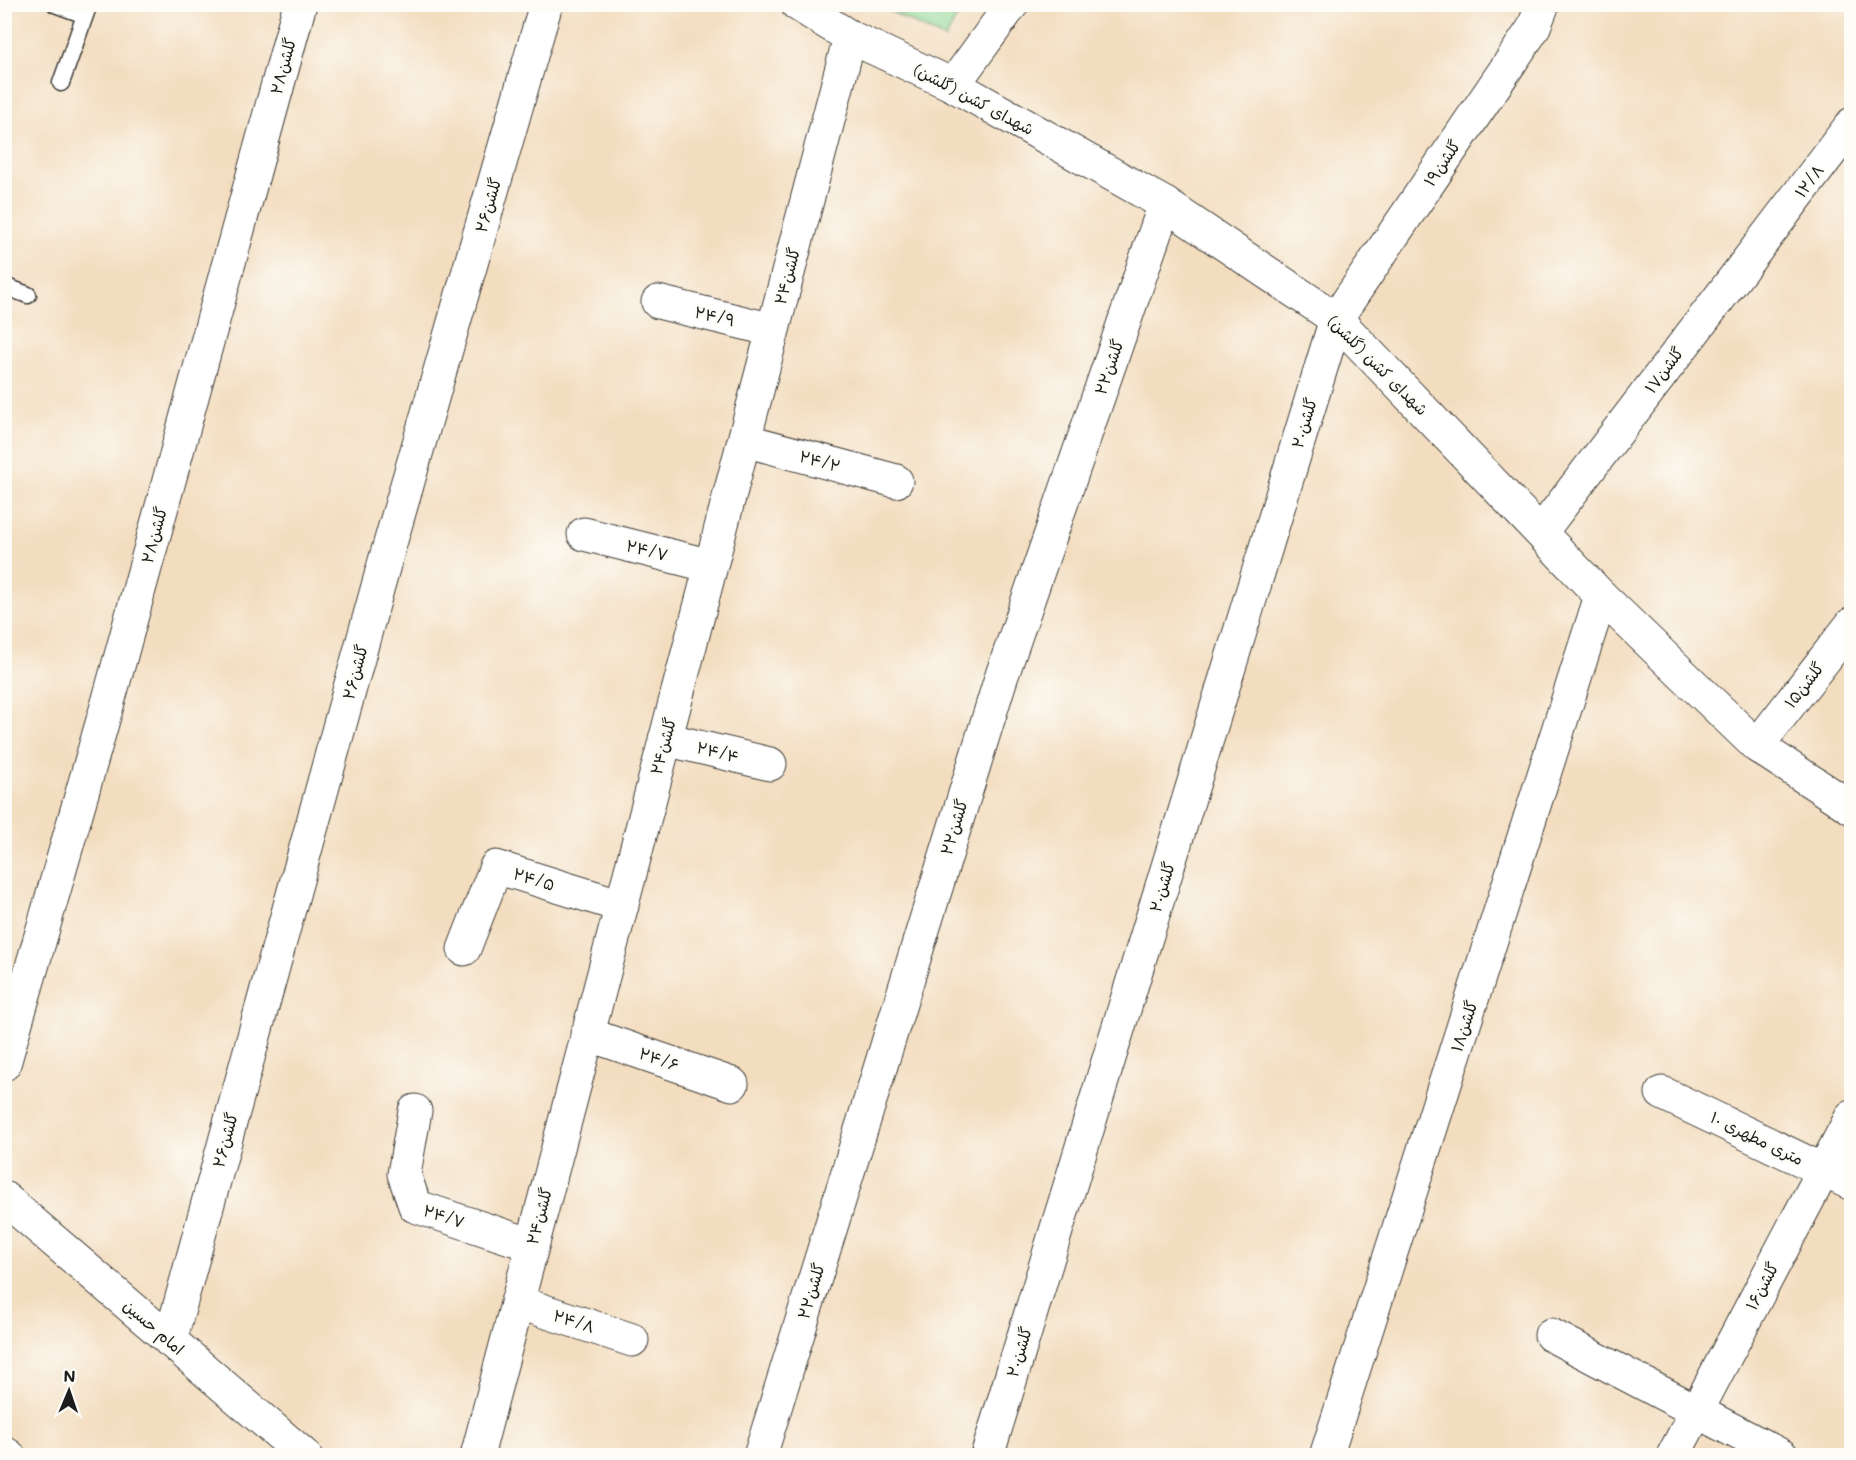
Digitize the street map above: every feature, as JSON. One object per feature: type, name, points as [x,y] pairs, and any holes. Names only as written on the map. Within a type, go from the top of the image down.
[{"type":"street","name":"گلشن۲۸","points":[[4,1064],[109,699],[300,4]]},
{"type":"street","name":"گلشن۲۶","points":[[170,1341],[383,568],[546,4]]},
{"type":"street","name":"شهدای کشن (گلشن)","points":[[797,4],[850,36],[953,85],[1165,204],[1336,319],[1601,596],[1757,746],[1851,808]]},
{"type":"street","points":[[953,85],[1012,4]]},
{"type":"street","name":"گلشن۱۹","points":[[1336,319],[1533,29],[1543,4]]},
{"type":"street","name":"گلشن۲۴","points":[[477,1455],[850,36]]},
{"type":"street","name":"۱۲/۸","points":[[1787,208],[1851,124]]},
{"type":"street","name":"گلشن۲۲","points":[[760,1455],[993,704],[1165,204]]},
{"type":"street","name":"گلشن۱۷","points":[[1541,532],[1787,208]]},
{"type":"street","name":"۲۴/۹","points":[[658,302],[772,330]]},
{"type":"street","name":"گلشن۲۰","points":[[987,1455],[1336,319]]},
{"type":"street","name":"۲۴/۲","points":[[744,440],[896,482]]},
{"type":"street","name":"۲۴/۷","points":[[584,534],[711,566]]},
{"type":"street","name":"گلشن۱۸","points":[[1326,1455],[1601,596]]},
{"type":"street","name":"گلشن۱۵","points":[[1757,746],[1851,624]]},
{"type":"street","name":"۲۴/۴","points":[[665,739],[770,764]]},
{"type":"street","name":"۲۴/۵","points":[[464,949],[496,867],[621,906]]},
{"type":"street","name":"۲۴/۶","points":[[587,1034],[732,1084]]},
{"type":"street","name":"۱۰ متری مطهری","points":[[1662,1093],[1837,1177]]},
{"type":"street","name":"۲۴/۷","points":[[415,1111],[404,1174],[415,1206],[532,1245]]},
{"type":"street","name":"گلشن۱۶","points":[[1673,1455],[1837,1177],[1851,1116]]},
{"type":"street","name":"امام حسین","points":[[4,1198],[305,1455]]},
{"type":"street","name":"۲۴/۸","points":[[517,1302],[632,1340]]},
{"type":"street","points":[[1551,1335],[1782,1455]]},
{"type":"street","points":[[4,1453],[9,1455]]},
{"type":"lane","points":[[55,4],[87,10],[61,83]]},
{"type":"lane","points":[[4,286],[28,295]]},
{"type":"green space","points":[[963,4],[945,39],[878,5]]}]
